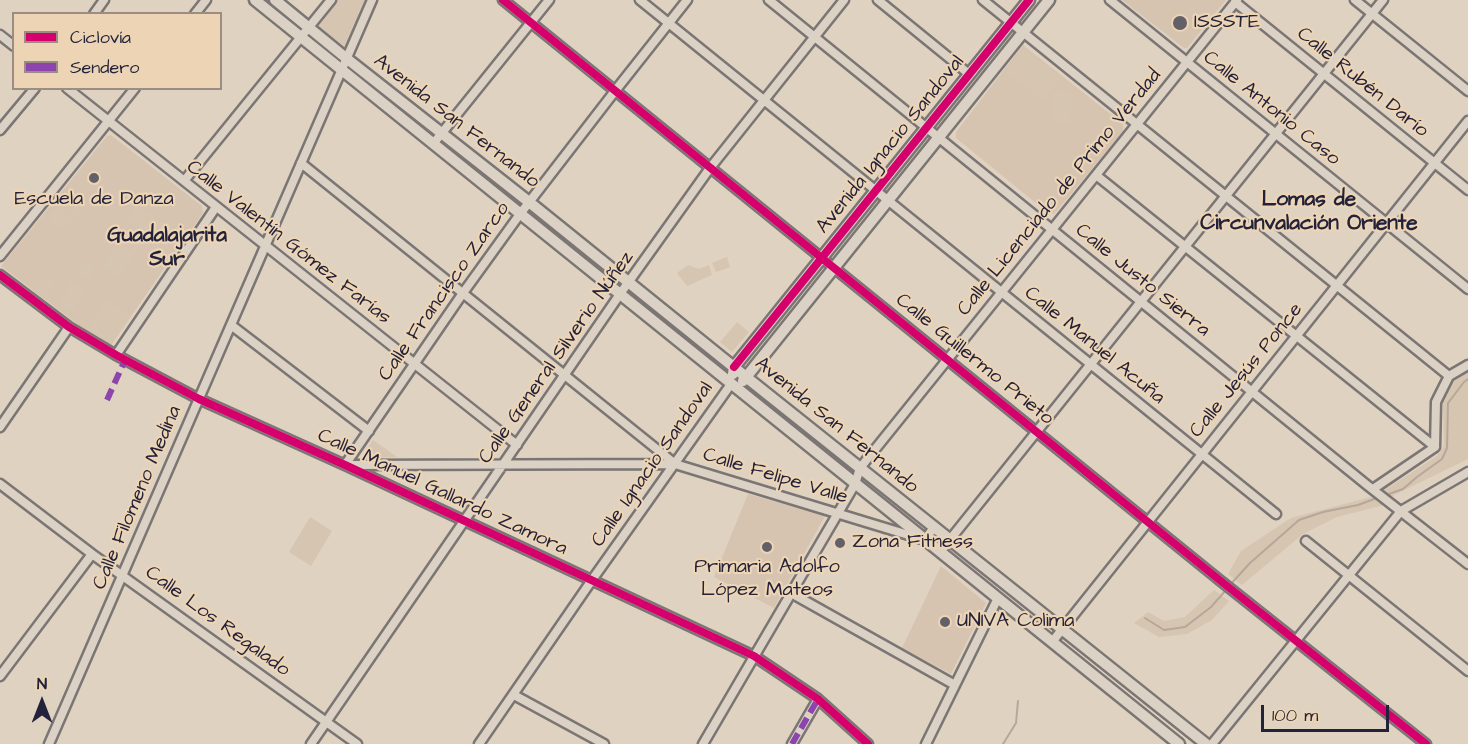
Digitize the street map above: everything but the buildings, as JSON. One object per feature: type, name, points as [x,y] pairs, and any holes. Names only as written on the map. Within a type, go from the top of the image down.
[{"type":"main road","name":"Avenida San Fernando","points":[[255,0],[1179,744]]},
{"type":"main road","name":"Avenida San Fernando","points":[[275,0],[1206,744]]},
{"type":"main road","name":"Avenida Ignacio Sandoval","points":[[734,386],[734,367],[1029,0]]},
{"type":"main road","name":"Avenida Ignacio Sandoval","points":[[734,386],[746,377],[1049,0]]},
{"type":"main road","points":[[1153,723],[1163,710]]},
{"type":"street","points":[[197,12],[206,0]]},
{"type":"street","points":[[184,181],[331,0]]},
{"type":"street","name":"Calle Filomeno Medina","points":[[49,744],[372,0]]},
{"type":"street","name":"Calle Guillermo Prieto","points":[[503,0],[1147,522],[1426,744]]},
{"type":"street","points":[[433,144],[549,0]]},
{"type":"street","name":"Calle Manuel Acuña","points":[[639,0],[1276,514]]},
{"type":"street","name":"Calle Francisco Zarco","points":[[345,465],[520,214],[687,0]]},
{"type":"street","name":"Calle Justo Sierra","points":[[769,0],[1468,564]]},
{"type":"street","name":"Calle General Silverio Núñez","points":[[312,744],[620,294],[710,168],[844,0]]},
{"type":"street","points":[[878,0],[969,74]]},
{"type":"street","points":[[983,0],[1449,376]]},
{"type":"street","name":"Calle Antonio Caso","points":[[1110,0],[1468,289]]},
{"type":"street","points":[[1355,0],[1468,91]]},
{"type":"street","points":[[940,552],[1383,0]]},
{"type":"street","name":"Calle Licenciado de Primo Verdad","points":[[703,744],[838,514],[855,484],[860,468],[1236,1]]},
{"type":"street","name":"Calle Rubén Darío","points":[[1236,1],[1468,190]]},
{"type":"street","points":[[0,35],[12,44]]},
{"type":"street","points":[[0,130],[33,90]]},
{"type":"street","name":"Calle Valentín Gómez Farías","points":[[70,90],[517,445]]},
{"type":"street","points":[[0,256],[133,90]]},
{"type":"street","name":"Calle Jesús Ponce","points":[[1052,642],[1468,121]]},
{"type":"street","points":[[301,163],[675,464]]},
{"type":"street","points":[[1096,175],[1435,447]]},
{"type":"street","points":[[116,355],[216,207]]},
{"type":"street","name":"Calle Manuel Gallardo Zamora","points":[[0,275],[69,327],[199,399],[754,656],[818,699],[868,744]]},
{"type":"street","points":[[231,325],[369,431]]},
{"type":"street","points":[[0,427],[69,327]]},
{"type":"street","points":[[1435,447],[1436,402],[1449,376],[1468,365]]},
{"type":"street","name":"Calle Ignacio Sandoval","points":[[479,744],[592,580],[734,386]]},
{"type":"street","points":[[1374,490],[1435,447]]},
{"type":"street","name":"Calle Felipe Valle","points":[[345,465],[675,464],[925,540]]},
{"type":"street","points":[[1212,744],[1295,640],[1350,576],[1397,508],[1466,475]]},
{"type":"street","name":"Calle Los Regalado","points":[[0,484],[92,554],[357,744]]},
{"type":"street","points":[[925,540],[934,527]]},
{"type":"street","points":[[1306,541],[1468,671]]},
{"type":"street","points":[[0,676],[92,554]]},
{"type":"street","points":[[791,593],[955,685]]},
{"type":"street","points":[[926,744],[998,598]]},
{"type":"street","points":[[514,694],[604,744]]},
{"type":"street","points":[[792,744],[818,699]]},
{"type":"shaded area","points":[[336,0],[369,0],[348,49],[317,25]]},
{"type":"shaded area","name":"ISSSTE","points":[[1122,0],[1226,0],[1187,48],[1184,48]]},
{"type":"shaded area","points":[[1023,45],[1123,124],[1123,132],[1054,214],[1048,213],[956,138],[956,132]]},
{"type":"shaded area","points":[[1023,49],[1061,79],[1042,102],[1005,72]]},
{"type":"shaded area","points":[[1055,90],[1072,92],[1070,123],[1052,122]]},
{"type":"shaded area","points":[[111,135],[202,206],[203,213],[111,345],[106,346],[1,266],[107,136]]},
{"type":"shaded area","points":[[81,198],[87,202],[62,231],[47,219],[57,206],[67,216]]},
{"type":"shaded area","points":[[137,206],[186,237],[179,247],[153,229],[120,278],[102,266],[117,244],[129,252],[143,232],[126,220]]},
{"type":"shaded area","points":[[727,257],[730,267],[716,272],[712,263]]},
{"type":"shaded area","points":[[86,261],[96,268],[88,281],[77,273]]},
{"type":"shaded area","points":[[688,265],[699,269],[709,265],[712,275],[687,286],[677,273]]},
{"type":"shaded area","points":[[46,275],[56,282],[43,299],[33,291]]},
{"type":"shaded area","points":[[72,280],[86,290],[71,313],[58,303]]},
{"type":"shaded area","points":[[106,299],[131,317],[111,345],[106,346],[85,330]]},
{"type":"shaded area","points":[[737,322],[749,332],[732,352],[720,342]]},
{"type":"shaded area","points":[[1468,369],[1468,459],[1390,497],[1383,491],[1437,456],[1444,446],[1443,403],[1448,388],[1460,373]]},
{"type":"shaded area","points":[[373,440],[397,457],[361,458]]},
{"type":"shaded area","name":"Primaria Adolfo López Mateos","points":[[748,494],[825,516],[774,608],[714,577]]},
{"type":"shaded area","points":[[1371,497],[1384,505],[1337,517],[1303,534],[1242,585],[1228,574],[1241,551],[1291,518]]},
{"type":"shaded area","points":[[310,517],[332,531],[311,566],[289,552]]},
{"type":"shaded area","name":"UNIVA Colima","points":[[941,566],[986,603],[951,674],[902,648]]},
{"type":"shaded area","points":[[1214,590],[1229,601],[1212,620],[1187,634],[1159,637],[1134,623],[1148,612],[1164,621],[1185,617]]},
{"type":"waterway","points":[[1386,495],[1403,489],[1442,459],[1447,448],[1448,403],[1468,379]]},
{"type":"waterway","points":[[1229,586],[1250,563],[1299,520],[1377,498]]},
{"type":"waterway","points":[[1145,618],[1164,630],[1185,627],[1211,607],[1226,590]]},
{"type":"waterway","points":[[1003,744],[1016,723],[1018,701]]},
{"type":"marked path","points":[[107,400],[125,360]]},
{"type":"marked path","points":[[792,744],[818,699]]},
{"type":"cycle path","points":[[503,0],[1222,582],[1426,744]]},
{"type":"cycle path","points":[[734,367],[1029,0]]},
{"type":"cycle path","points":[[0,275],[69,327],[199,399],[754,656],[818,699],[868,744]]},
{"type":"place","name":"ISSSTE","points":[[1180,23]]},
{"type":"place","name":"Escuela de Danza","points":[[94,178]]},
{"type":"place","name":"Zona Fitness","points":[[840,543]]},
{"type":"place","name":"Primaria Adolfo López Mateos","points":[[767,547]]},
{"type":"place","name":"UNIVA Colima","points":[[945,622]]},
{"type":"district","name":"Lomas de Circunvalación Oriente","points":[[1309,213]]},
{"type":"district","name":"Guadalajarita Sur","points":[[167,249]]}]
